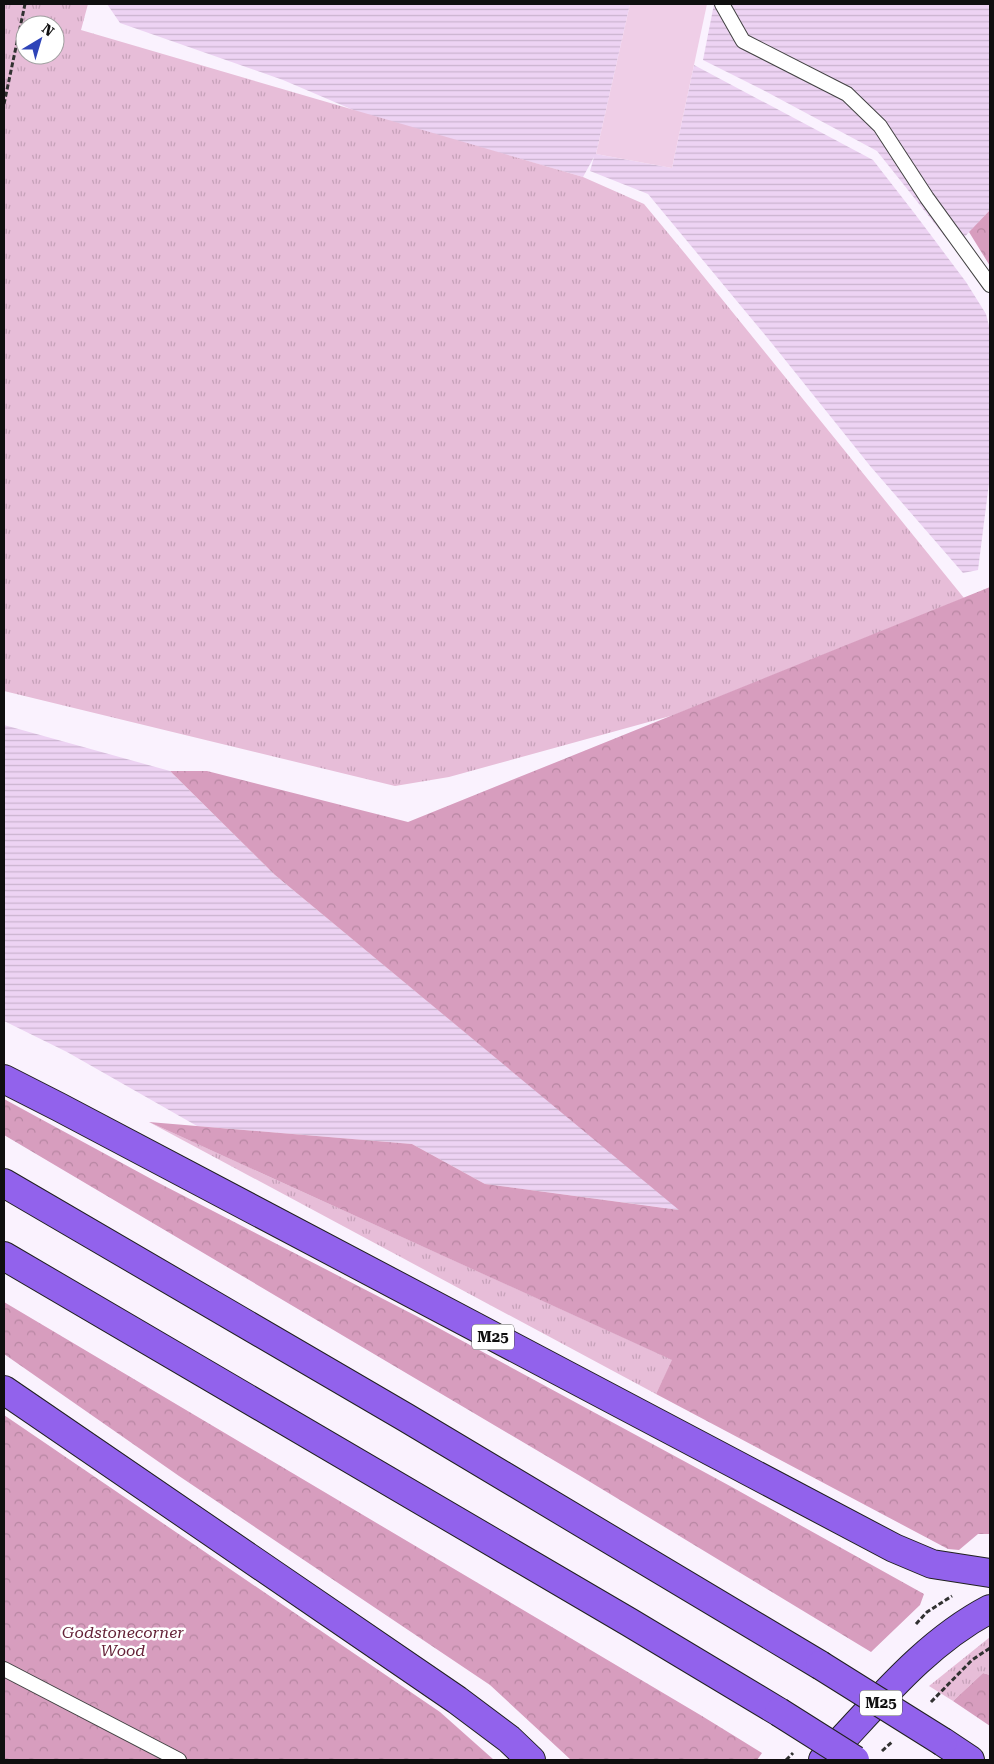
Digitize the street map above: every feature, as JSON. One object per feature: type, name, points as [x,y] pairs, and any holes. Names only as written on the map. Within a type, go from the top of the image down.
[{"type":"highway","name":"M25","points":[[4,1079],[86,1120],[894,1548],[932,1564],[990,1572]]},
{"type":"highway","name":"M25","points":[[4,1183],[414,1422],[820,1665],[970,1760]]},
{"type":"highway","points":[[4,1256],[630,1622],[855,1760]]},
{"type":"highway","points":[[4,1390],[457,1700],[509,1739],[531,1760]]},
{"type":"highway","points":[[823,1760],[919,1660],[967,1621],[990,1609]]},
{"type":"lane","points":[[722,4],[743,41],[847,94],[880,126],[927,198],[990,285]]},
{"type":"lane","points":[[4,1670],[179,1760]]},
{"type":"path","points":[[4,104],[25,4]]},
{"type":"shaded area","points":[[107,4],[630,4],[596,154],[672,168],[694,65],[873,160],[966,282],[986,314],[990,330],[990,475],[978,570],[963,573],[871,467],[648,194],[590,171],[594,157],[583,177],[358,112],[283,80],[120,23]]},
{"type":"shaded area","points":[[630,4],[707,4],[672,168],[596,154]]},
{"type":"shaded area","points":[[714,4],[990,4],[990,210],[954,248],[877,151],[703,60]]},
{"type":"shaded area","points":[[4,725],[170,771],[275,875],[680,1210],[485,1184],[412,1144],[197,1126],[67,1052],[4,1021]]},
{"type":"green space","points":[[4,4],[88,4],[81,30],[583,177],[644,204],[964,598],[674,715],[449,777],[395,786],[4,691]]},
{"type":"green space","points":[[990,210],[990,266],[969,232]]},
{"type":"green space","points":[[990,587],[990,1534],[978,1534],[959,1550],[948,1549],[656,1394],[672,1360],[149,1122],[412,1144],[485,1184],[679,1210],[275,875],[170,771],[207,771],[408,822]]},
{"type":"green space","points":[[4,1099],[155,1181],[422,1319],[730,1486],[924,1594],[920,1605],[871,1652],[582,1477],[4,1135]]},
{"type":"green space","points":[[149,1122],[673,1360],[656,1394]]},
{"type":"green space","points":[[4,1302],[762,1753],[757,1760],[571,1760],[490,1685],[179,1476],[4,1354]]},
{"type":"green space","name":"Godstonecorner Wood","points":[[4,1415],[440,1712],[494,1760],[4,1760]]},
{"type":"green space","points":[[990,1637],[990,1675],[983,1673],[953,1701],[929,1686]]},
{"type":"green space","points":[[983,1673],[990,1675],[990,1726],[953,1701]]}]
